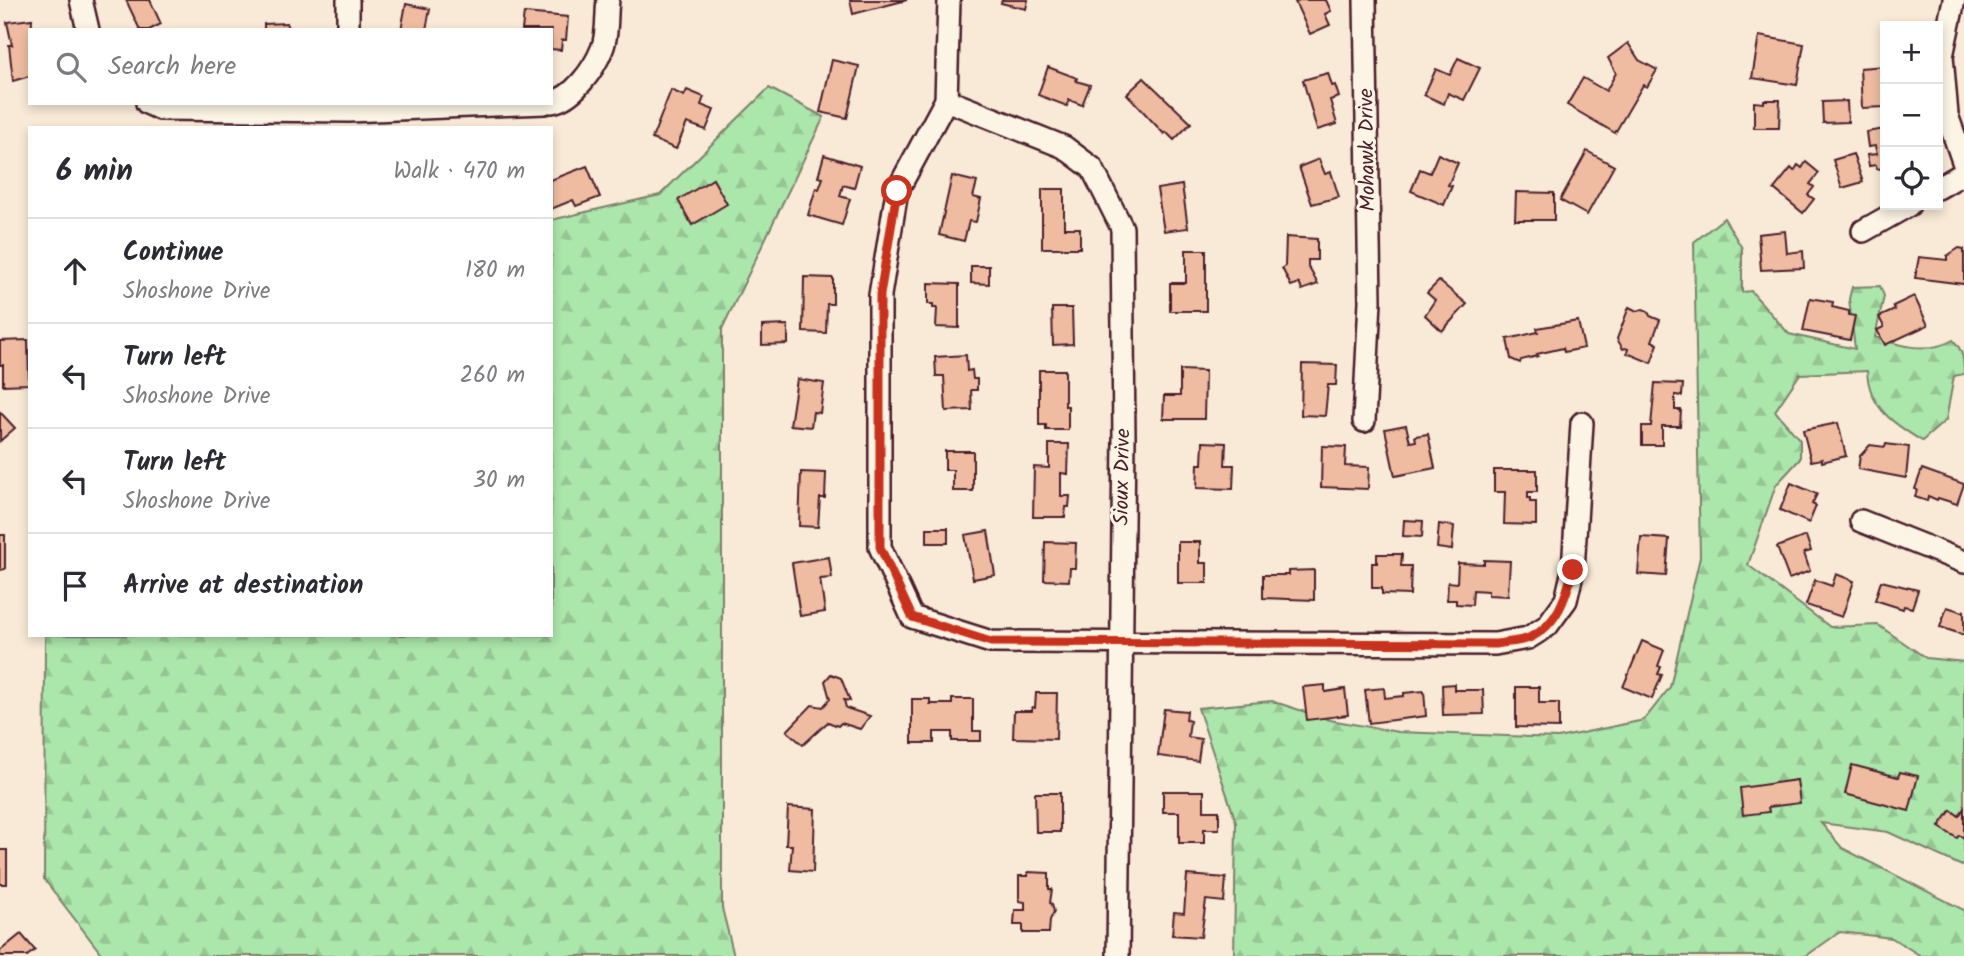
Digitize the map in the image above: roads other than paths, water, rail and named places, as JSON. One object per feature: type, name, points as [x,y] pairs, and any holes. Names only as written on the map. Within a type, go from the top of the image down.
[{"type":"street","points":[[82,0],[88,28]]},
{"type":"street","points":[[348,0],[348,28]]},
{"type":"street","points":[[553,102],[561,101],[578,88],[603,48],[608,0]]},
{"type":"street","points":[[949,0],[946,100],[897,191],[880,295],[880,547],[912,617],[991,642],[1496,644],[1528,638],[1547,626],[1566,600],[1573,570],[1582,423]]},
{"type":"street","name":"Mohawk Drive","points":[[1364,0],[1370,301],[1364,422]]},
{"type":"street","points":[[1954,0],[1942,56],[1947,115],[1964,164]]},
{"type":"street","name":"Sioux Drive","points":[[946,100],[1065,147],[1093,168],[1122,228],[1124,438],[1118,956]]},
{"type":"street","points":[[152,105],[160,109],[533,105]]},
{"type":"street","points":[[1943,185],[1964,173]]},
{"type":"street","points":[[1863,231],[1900,210]]},
{"type":"street","points":[[1861,521],[1964,562]]}]
